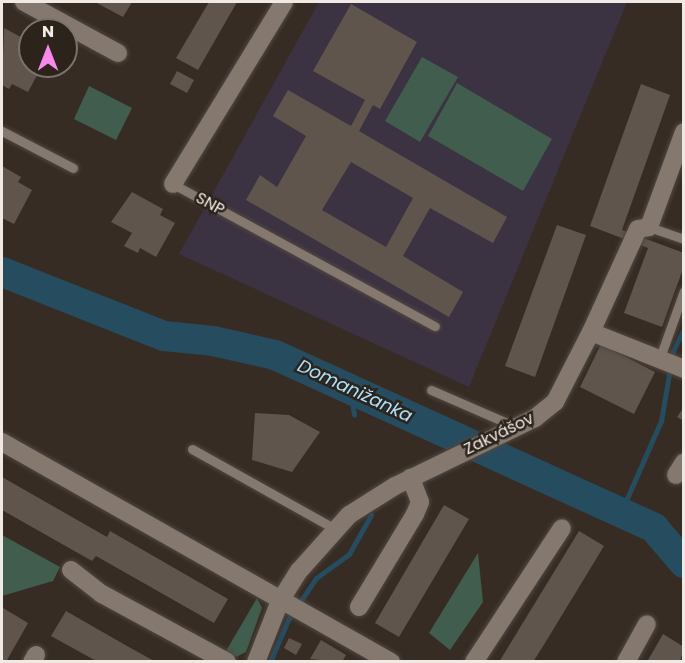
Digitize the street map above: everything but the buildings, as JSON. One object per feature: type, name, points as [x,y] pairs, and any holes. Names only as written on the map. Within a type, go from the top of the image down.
[{"type":"street","points":[[24,2],[118,53]]},
{"type":"street","name":"SNP","points":[[173,184],[284,2]]},
{"type":"street","points":[[649,227],[684,132]]},
{"type":"street","name":"Zakvášov","points":[[256,662],[291,605],[299,571],[335,529],[374,497],[495,434],[517,428],[555,402],[591,332],[638,229],[649,227]]},
{"type":"street","points":[[591,332],[681,368]]},
{"type":"street","points":[[2,442],[391,662]]},
{"type":"street","points":[[359,607],[420,502],[411,478]]},
{"type":"street","points":[[474,662],[562,528]]},
{"type":"street","points":[[70,570],[102,594],[227,662]]},
{"type":"street","points":[[626,662],[647,624]]},
{"type":"lane","points":[[2,131],[73,168]]},
{"type":"lane","name":"SNP","points":[[173,184],[435,326]]},
{"type":"lane","points":[[649,227],[684,239]]},
{"type":"lane","points":[[658,360],[684,291]]},
{"type":"lane","points":[[431,390],[517,428]]},
{"type":"lane","points":[[192,449],[335,529]]},
{"type":"shaded area","points":[[319,2],[627,2],[469,387],[179,254]]},
{"type":"green space","points":[[422,57],[458,77],[420,142],[385,121]]},
{"type":"green space","points":[[457,83],[552,139],[523,191],[428,136]]},
{"type":"green space","points":[[89,86],[132,108],[116,140],[74,119]]},
{"type":"green space","points":[[2,535],[60,567],[53,581],[2,596]]},
{"type":"green space","points":[[478,553],[483,602],[450,650],[429,633]]},
{"type":"green space","points":[[257,598],[262,608],[246,652],[236,657],[226,651]]},
{"type":"waterway","name":"Domanižanka","points":[[2,272],[164,336],[213,341],[275,355],[654,528],[684,563]]},
{"type":"waterway","points":[[621,512],[661,421],[673,351],[684,328]]},
{"type":"waterway","points":[[350,389],[354,415]]},
{"type":"waterway","points":[[270,662],[288,620],[316,578],[349,554],[371,515]]}]
